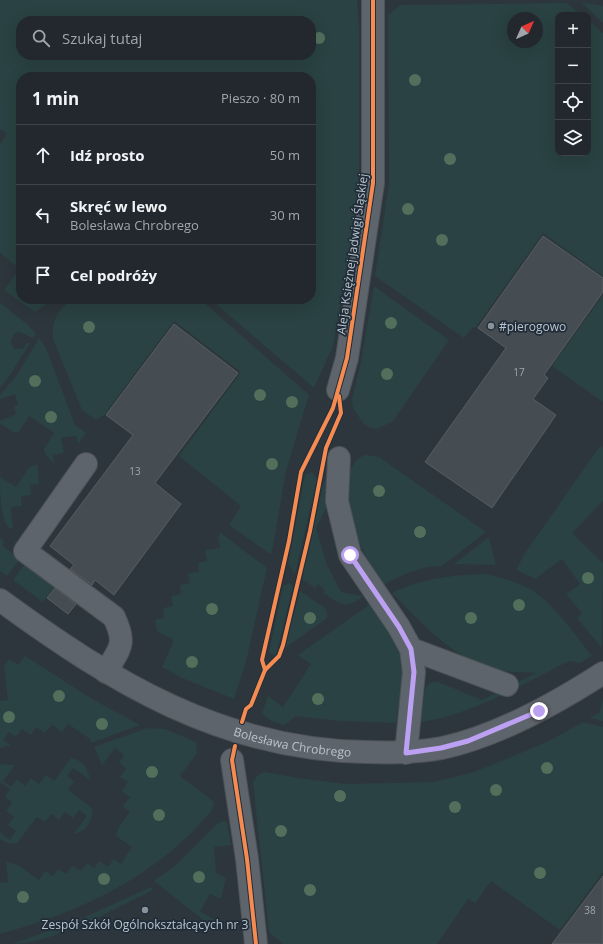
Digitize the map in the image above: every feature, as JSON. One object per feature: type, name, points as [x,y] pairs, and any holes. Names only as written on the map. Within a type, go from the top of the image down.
[{"type":"street","name":"Aleja Księżnej Jadwigi Śląskiej","points":[[338,390],[347,358],[373,183],[373,0]]},
{"type":"street","points":[[339,458],[337,501],[350,555],[399,627],[411,649],[414,672],[406,753]]},
{"type":"street","points":[[86,464],[25,551],[114,618],[121,633],[122,644],[106,672]]},
{"type":"street","name":"Bolesława Chrobrego","points":[[0,600],[56,641],[106,672],[156,699],[218,727],[239,734],[296,746],[339,752],[406,753],[441,748],[483,735],[539,711],[603,673]]},
{"type":"street","points":[[411,649],[508,685]]},
{"type":"street","points":[[232,760],[247,859],[256,944]]},
{"type":"green space","points":[[0,0],[357,0],[359,27],[359,176],[355,218],[333,346],[314,388],[216,304],[316,304],[316,72],[16,72],[16,266],[0,253],[0,144],[7,134],[0,129]]},
{"type":"green space","points":[[581,2],[603,6],[603,23]]},
{"type":"green space","points":[[567,3],[578,12],[555,12],[555,156],[591,156],[591,23],[603,33],[603,276],[543,233],[476,327],[472,328],[464,338],[375,276],[389,184],[388,15],[400,5]]},
{"type":"green space","points":[[16,274],[16,299],[4,290]]},
{"type":"green space","points":[[374,286],[449,340],[393,421],[377,429],[371,428],[363,423],[353,408],[352,399],[361,362]]},
{"type":"green space","points":[[603,295],[603,402],[552,366]]},
{"type":"green space","points":[[0,303],[28,325],[36,334],[33,338],[19,332],[14,334],[11,341],[14,349],[23,349],[27,343],[30,343],[0,388]]},
{"type":"green space","points":[[24,304],[47,304],[35,312]]},
{"type":"green space","points":[[67,304],[206,304],[309,395],[286,471],[272,552],[270,554],[229,525],[241,506],[179,456],[241,372],[174,321],[104,415],[96,420],[82,410],[53,339],[54,321],[56,316]]},
{"type":"green space","points":[[39,338],[46,348],[75,425],[86,433],[78,444],[76,436],[61,438],[64,453],[53,455],[54,464],[45,454],[44,449],[54,433],[29,416],[19,432],[15,433],[0,424],[0,421],[16,414],[14,406],[18,405],[15,394],[0,399],[0,395],[17,375]]},
{"type":"green space","points":[[600,446],[603,448],[603,501],[572,533],[603,563],[602,648],[577,618],[582,613],[566,594],[580,584],[562,559],[535,579],[516,570],[525,553]]},
{"type":"green space","points":[[365,455],[379,457],[486,532],[442,566],[427,567],[405,574],[383,585],[360,545],[352,519],[348,493],[351,469],[357,460]]},
{"type":"green space","points":[[34,465],[38,466],[39,484],[30,485],[31,495],[21,496],[22,506],[11,507],[13,529],[9,528],[6,524],[2,511],[0,477],[16,487],[28,469]]},
{"type":"green space","points":[[312,472],[317,479],[295,574],[289,565],[289,559],[304,479],[306,474]]},
{"type":"green space","points":[[326,477],[328,505],[316,528],[327,565],[341,592],[363,596],[352,603],[347,604],[334,600],[323,593],[325,590],[318,584],[315,588],[302,579]]},
{"type":"green space","points":[[221,533],[267,568],[246,662],[234,699],[182,678],[162,667],[174,640],[157,631],[155,620],[164,618],[163,608],[173,606],[171,596],[181,594],[180,585],[190,583],[188,573],[199,572],[198,563],[207,561],[205,550],[220,548],[218,537]]},
{"type":"green space","points":[[489,537],[496,565],[454,564]]},
{"type":"green space","points":[[0,538],[4,541],[3,546],[20,559],[7,576],[0,571]]},
{"type":"green space","points":[[26,563],[55,586],[43,602],[13,580]]},
{"type":"green space","points":[[486,574],[519,584],[539,595],[571,629],[592,656],[580,663],[569,661],[497,698],[478,706],[441,718],[421,722],[425,689],[430,683],[438,682],[482,700],[536,673],[503,671],[470,660],[442,641],[429,630],[392,593],[415,584],[438,578]]},
{"type":"green space","points":[[289,583],[293,586],[276,655],[273,655],[269,652],[283,586]]},
{"type":"green space","points":[[300,591],[325,608],[328,615],[326,619],[285,648]]},
{"type":"green space","points":[[370,604],[393,637],[402,659],[403,682],[396,723],[341,721],[296,716],[284,725],[271,721],[262,713],[268,696],[283,707],[311,664],[298,655]]},
{"type":"green space","points":[[25,656],[94,700],[140,725],[91,743],[90,739],[68,724],[62,732],[52,725],[45,733],[36,727],[31,735],[22,729],[16,737],[9,732],[3,740],[11,745],[0,748],[0,701],[8,700],[4,666],[9,659],[18,665]]},
{"type":"green space","points":[[603,699],[603,721],[589,718],[600,712]]},
{"type":"green space","points":[[583,722],[603,727],[603,872],[560,930],[491,881],[475,903],[468,899],[437,944],[283,944],[269,932],[253,782],[258,775],[265,772],[345,784],[433,782],[474,772],[549,741]]},
{"type":"green space","points":[[147,728],[165,729],[196,742],[197,753],[180,776],[212,800],[214,804],[212,810],[191,833],[167,854],[143,872],[116,888],[60,915],[0,934],[0,883],[8,882],[6,862],[18,865],[39,880],[45,871],[53,876],[58,869],[66,874],[72,866],[81,871],[87,863],[94,868],[100,861],[108,867],[114,859],[121,864],[132,847],[116,836],[118,828],[130,812],[123,806],[130,797],[122,791],[128,782],[120,777],[126,769],[119,762],[124,755],[115,748],[102,765],[94,747]]},
{"type":"green space","points":[[71,758],[84,765],[90,780],[73,768],[67,776],[74,781],[68,790],[92,808],[90,821],[86,828],[79,833],[74,834],[87,816],[79,810],[73,818],[65,812],[59,820],[51,814],[45,822],[37,817],[17,843],[10,844],[0,839],[0,832],[10,840],[16,831],[8,825],[14,817],[6,811],[12,803],[5,797],[10,789],[0,782],[0,764],[15,765],[3,781],[11,787],[17,779],[25,786],[31,778],[39,784],[46,775],[54,781]]},
{"type":"green space","points":[[222,821],[227,822],[231,845],[214,847],[216,873],[226,878],[221,899],[210,894],[200,911],[217,922],[212,927],[154,881],[175,866],[217,824]]},
{"type":"green space","points":[[151,887],[153,890],[65,932],[46,938],[12,944],[76,921]]},
{"type":"building","points":[[543,236],[603,278],[603,292],[544,375],[548,378],[533,399],[556,415],[492,508],[425,462],[506,348],[478,328]]},
{"type":"building","points":[[174,324],[238,373],[155,483],[181,504],[114,595],[95,580],[92,585],[70,569],[74,565],[50,546],[133,435],[106,415]]},
{"type":"building","points":[[55,588],[76,604],[68,614],[47,598]]},
{"type":"building","points":[[603,876],[603,944],[552,944]]},
{"type":"cycle path","points":[[265,670],[262,660],[289,541],[301,472],[333,408],[347,358],[373,183],[373,0]]},
{"type":"cycle path","points":[[242,722],[246,709],[251,705],[265,670],[279,656],[283,645],[310,531],[326,448],[341,413],[339,396]]},
{"type":"cycle path","points":[[235,746],[232,760],[247,859],[256,944]]},
{"type":"place","name":"#pierogowo","points":[[491,326]]},
{"type":"place","name":"Zespół Szkół Ogólnokształcących nr 3","points":[[145,910]]},
{"type":"route","points":[[350,555],[399,627],[411,649],[414,672],[406,753],[441,748],[468,741],[539,711]]}]
